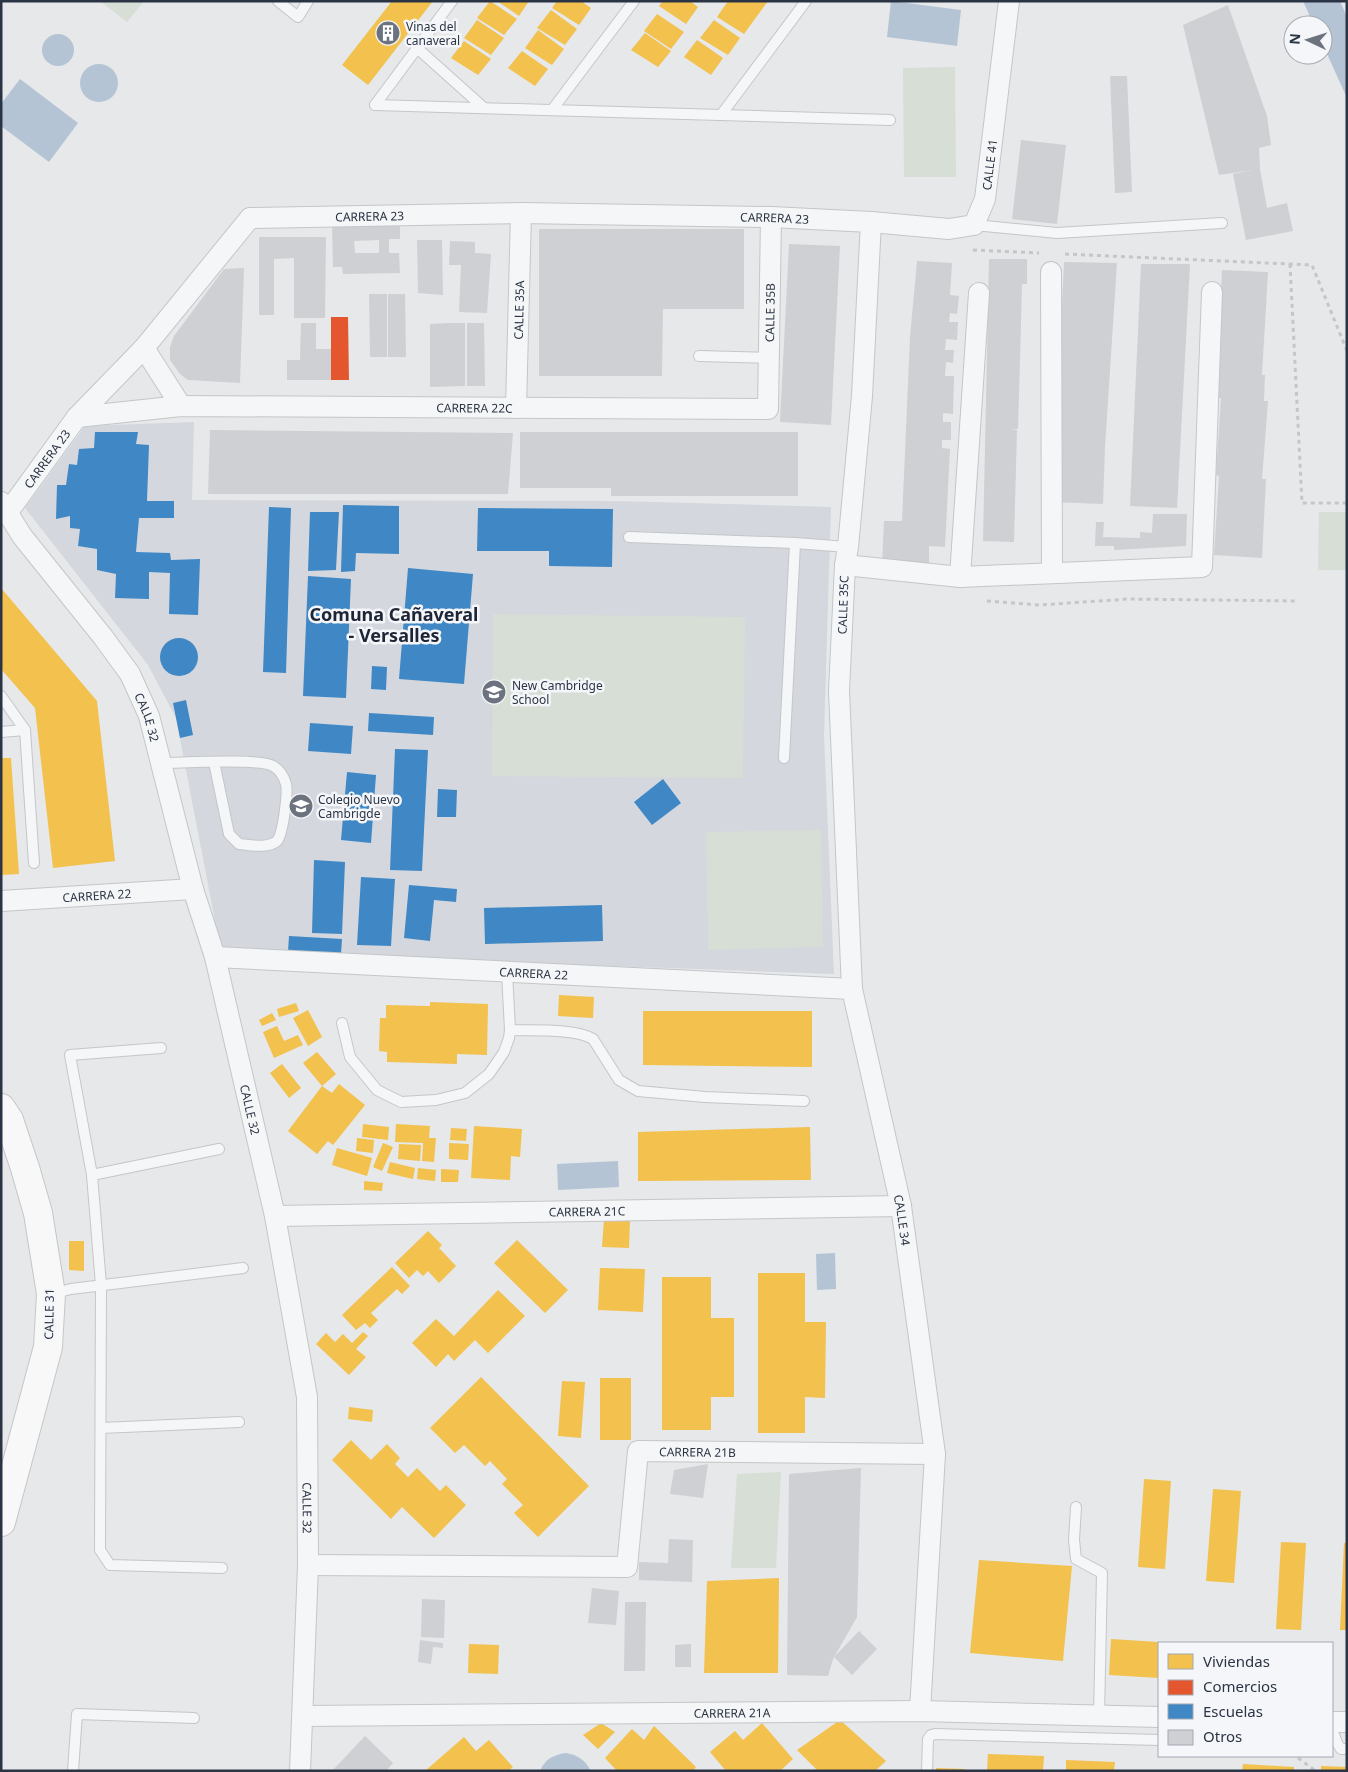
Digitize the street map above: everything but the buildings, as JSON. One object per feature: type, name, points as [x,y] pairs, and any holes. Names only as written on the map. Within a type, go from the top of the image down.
[{"type":"street","name":"CALLE 41","points":[[974,225],[985,198],[1009,1]]},
{"type":"street","name":"CARRERA 23","points":[[5,507],[77,417],[144,348],[250,218],[521,213],[771,217],[871,222]]},
{"type":"street","name":"CALLE 35A","points":[[516,408],[521,213]]},
{"type":"street","name":"CALLE 35B","points":[[768,409],[771,217]]},
{"type":"street","points":[[871,222],[949,229],[974,225]]},
{"type":"street","name":"CALLE 35C","points":[[852,989],[840,691],[847,556],[862,396],[871,222]]},
{"type":"street","points":[[1051,272],[1052,572]]},
{"type":"street","points":[[847,556],[960,577],[1202,567],[1212,292]]},
{"type":"street","points":[[960,577],[978,293]]},
{"type":"street","points":[[144,348],[181,406]]},
{"type":"street","name":"CARRERA 22C","points":[[77,417],[181,406],[768,409]]},
{"type":"street","name":"CALLE 32","points":[[5,507],[22,536],[103,637],[130,674],[149,716],[193,889],[215,957],[275,1216],[306,1397],[308,1565],[300,1771]]},
{"type":"street","name":"CARRERA 22","points":[[1,901],[193,889]]},
{"type":"street","name":"CARRERA 22","points":[[215,957],[852,989]]},
{"type":"street","name":"CALLE 34","points":[[852,989],[901,1206],[935,1454]]},
{"type":"street","name":"CALLE 31","points":[[1,1108],[9,1120],[35,1204],[51,1294],[48,1347],[1,1522]]},
{"type":"street","name":"CARRERA 21C","points":[[275,1216],[901,1206]]},
{"type":"street","name":"CARRERA 21B","points":[[308,1565],[627,1567],[638,1451],[935,1454]]},
{"type":"street","points":[[920,1711],[935,1454]]},
{"type":"street","name":"CARRERA 21A","points":[[303,1716],[920,1711],[1158,1717]]},
{"type":"street","points":[[1333,1722],[1347,1722]]},
{"type":"lane","points":[[278,1],[298,17],[308,1]]},
{"type":"lane","points":[[452,1],[375,105],[890,120]]},
{"type":"lane","points":[[552,110],[634,1]]},
{"type":"lane","points":[[722,115],[806,1]]},
{"type":"lane","points":[[417,48],[484,108]]},
{"type":"lane","points":[[974,225],[1058,233],[1222,223]]},
{"type":"lane","points":[[699,356],[770,358]]},
{"type":"lane","points":[[629,537],[795,543],[847,556]]},
{"type":"lane","points":[[784,758],[795,543]]},
{"type":"lane","points":[[1,696],[25,730],[34,863]]},
{"type":"lane","points":[[1,732],[25,730]]},
{"type":"lane","points":[[162,763],[214,762],[258,762],[273,765],[282,773],[286,786],[282,833],[276,841],[263,846],[239,844],[229,834],[214,762]]},
{"type":"lane","points":[[342,1023],[350,1057],[377,1090],[401,1102],[436,1100],[466,1093],[489,1074],[504,1052],[509,1038],[507,972]]},
{"type":"lane","points":[[510,1030],[577,1033],[587,1036],[593,1039],[619,1080],[638,1091],[705,1097],[804,1101]]},
{"type":"lane","points":[[161,1048],[70,1056],[92,1175],[102,1285],[100,1550],[110,1565],[222,1568]]},
{"type":"lane","points":[[92,1175],[219,1149]]},
{"type":"lane","points":[[51,1294],[71,1289],[243,1268]]},
{"type":"lane","points":[[101,1428],[239,1422]]},
{"type":"lane","points":[[1076,1507],[1074,1540],[1076,1559],[1102,1572],[1099,1716]]},
{"type":"lane","points":[[73,1771],[76,1714],[194,1718]]},
{"type":"lane","points":[[1333,1732],[1338,1746],[1341,1749],[1347,1749]]},
{"type":"lane","points":[[927,1771],[928,1740],[935,1734],[1158,1740]]},
{"type":"path","points":[[949,229],[966,250],[1043,253]]},
{"type":"path","points":[[1062,254],[1312,265],[1347,351]]},
{"type":"path","points":[[1290,264],[1302,503],[1347,503]]},
{"type":"path","points":[[982,600],[1039,605],[1128,599],[1295,601]]},
{"type":"path","points":[[1298,1758],[1313,1769],[1313,1771]]},
{"type":"shaded area","points":[[100,1],[144,1],[127,22]]},
{"type":"shaded area","points":[[955,67],[956,177],[904,177],[903,68]]},
{"type":"shaded area","name":"New Cambridge School","points":[[194,422],[192,500],[617,501],[831,507],[824,735],[834,974],[221,952],[176,718],[148,665],[25,508],[85,426]]},
{"type":"shaded area","points":[[1319,512],[1347,512],[1347,570],[1318,570]]},
{"type":"shaded area","points":[[493,614],[745,617],[743,778],[492,776]]},
{"type":"shaded area","points":[[821,830],[823,947],[708,950],[706,832]]},
{"type":"shaded area","points":[[781,1472],[776,1568],[731,1568],[737,1474]]},
{"type":"water","points":[[891,1],[961,10],[957,46],[887,37]]},
{"type":"water","points":[[1303,1],[1340,1],[1347,17],[1347,98],[1332,65],[1333,15],[1309,15]]},
{"type":"water","points":[[58,34],[64,35],[69,39],[73,44],[73,56],[69,61],[64,65],[58,66],[52,65],[47,61],[43,56],[42,50],[43,44],[47,39],[52,35]]},
{"type":"water","points":[[99,64],[113,69],[118,83],[113,97],[99,102],[85,97],[80,83],[85,69]]},
{"type":"water","points":[[20,79],[78,123],[49,162],[1,126],[1,104]]},
{"type":"water","points":[[618,1161],[619,1187],[558,1190],[557,1164]]},
{"type":"water","points":[[835,1253],[836,1289],[817,1290],[816,1254]]},
{"type":"water","points":[[566,1753],[581,1759],[591,1771],[540,1771],[544,1763],[550,1758]]},
{"type":"place","name":"Vinas del canaveral","points":[[388,33]]},
{"type":"place","name":"New Cambridge School","points":[[494,692]]},
{"type":"place","name":"Colegio Nuevo Cambrigde","points":[[301,806]]},
{"type":"district","name":"Comuna Cañaveral - Versalles","points":[[394,624]]}]
